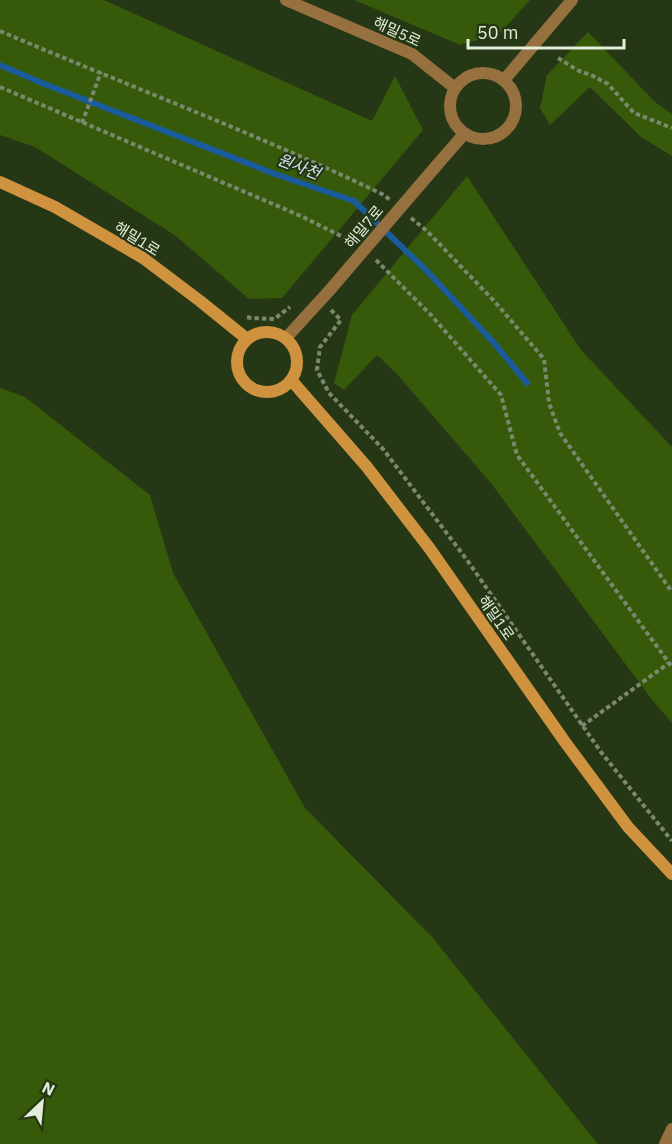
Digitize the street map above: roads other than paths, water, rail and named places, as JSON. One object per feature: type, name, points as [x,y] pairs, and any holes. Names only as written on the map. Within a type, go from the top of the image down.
[{"type":"street","name":"해밀5로","points":[[286,0],[412,54],[455,88]]},
{"type":"street","points":[[504,80],[572,0]]},
{"type":"street","points":[[483,73],[504,80],[512,89],[516,99],[517,111],[514,122],[507,131],[486,140],[474,139],[464,134],[452,118],[450,108],[455,88],[463,80],[483,73]]},
{"type":"street","name":"해밀7로","points":[[286,338],[464,134]]},
{"type":"street","name":"해밀1로","points":[[0,182],[55,207],[143,258],[247,339]]},
{"type":"street","points":[[266,332],[276,333],[286,338],[297,353],[298,363],[292,381],[277,392],[258,392],[250,388],[238,374],[236,364],[241,346],[247,339],[266,332]]},
{"type":"street","name":"해밀1로","points":[[292,381],[374,476],[430,549],[565,742],[628,827],[672,874]]},
{"type":"street","points":[[665,1144],[672,1129]]},
{"type":"waterway","name":"원사천","points":[[0,65],[275,174],[354,201],[427,271],[494,343],[527,383]]}]
